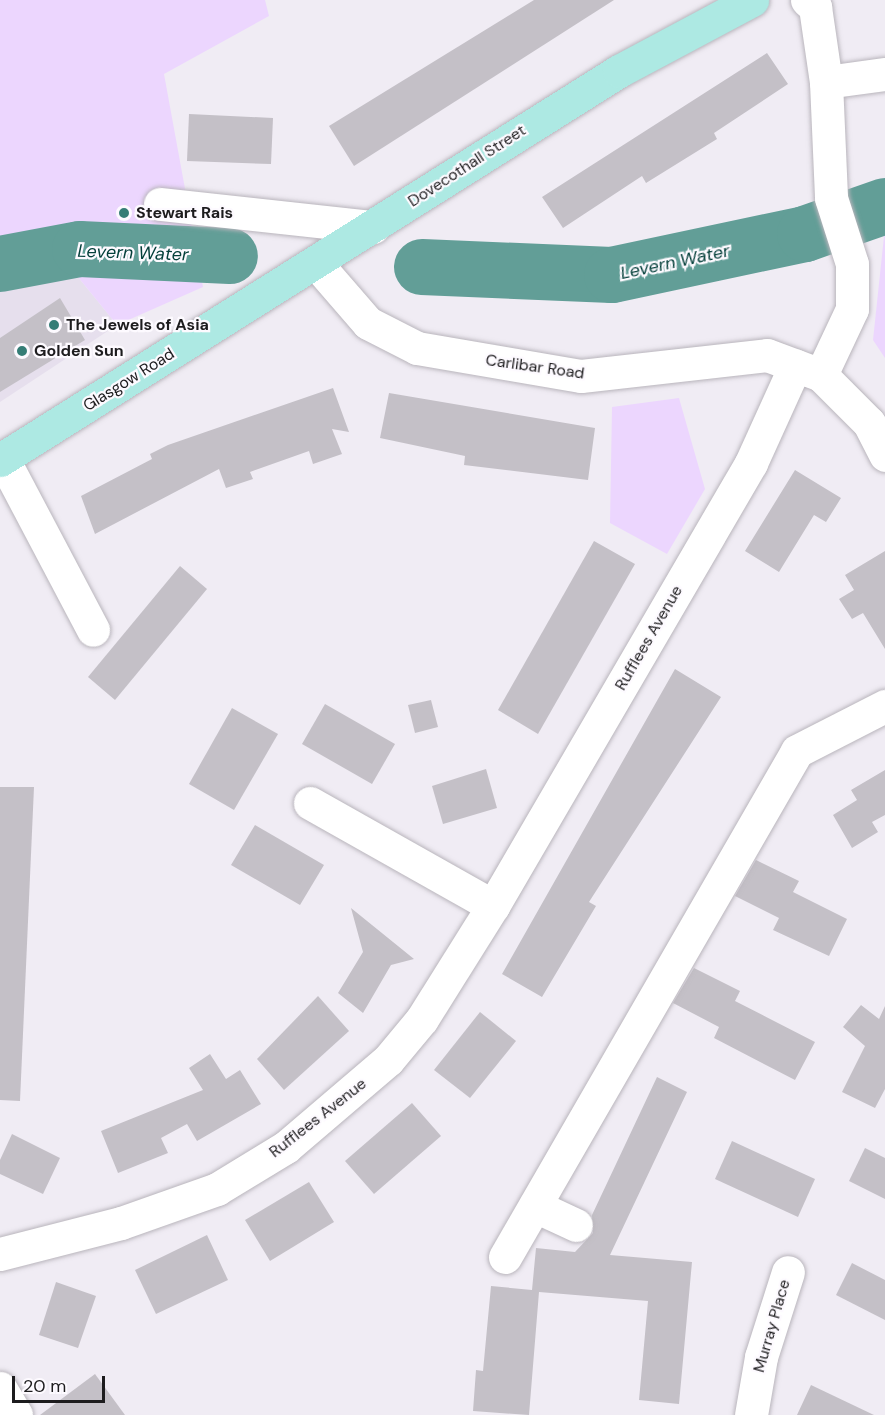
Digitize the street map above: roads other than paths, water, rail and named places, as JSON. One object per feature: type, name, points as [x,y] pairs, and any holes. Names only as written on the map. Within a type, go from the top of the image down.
[{"type":"main road","name":"Dovecothall Street","points":[[316,263],[619,71],[715,0]]},
{"type":"main road","name":"Dovecothall Street","points":[[619,71],[752,0]]},
{"type":"main road","name":"Glasgow Road","points":[[2,459],[316,263]]},
{"type":"street","points":[[808,370],[852,309],[852,264],[831,198],[826,82],[811,4]]},
{"type":"street","points":[[826,82],[885,74]]},
{"type":"street","points":[[160,204],[373,227]]},
{"type":"street","name":"Carlibar Road","points":[[316,263],[368,323],[417,348],[581,376],[767,355],[808,370],[869,423],[885,455]]},
{"type":"street","name":"Rufflees Avenue","points":[[0,1254],[121,1223],[217,1189],[286,1147],[388,1060],[422,1019],[493,906],[751,463],[808,370]]},
{"type":"street","name":"Glasgow Road","points":[[2,459],[93,630]]},
{"type":"street","points":[[505,1257],[797,751],[885,706]]},
{"type":"street","points":[[310,803],[493,906]]},
{"type":"street","points":[[535,1206],[576,1226]]},
{"type":"street","name":"Murray Place","points":[[751,1415],[761,1357],[788,1272]]},
{"type":"waterway","name":"Levern Water","points":[[422,267],[612,275],[805,234],[885,206]]},
{"type":"waterway","name":"Levern Water","points":[[0,264],[80,249],[230,256]]},
{"type":"place","name":"Stewart Rais","points":[[124,213]]},
{"type":"place","name":"The Jewels of Asia","points":[[54,325]]},
{"type":"place","name":"Golden Sun","points":[[22,351]]}]
